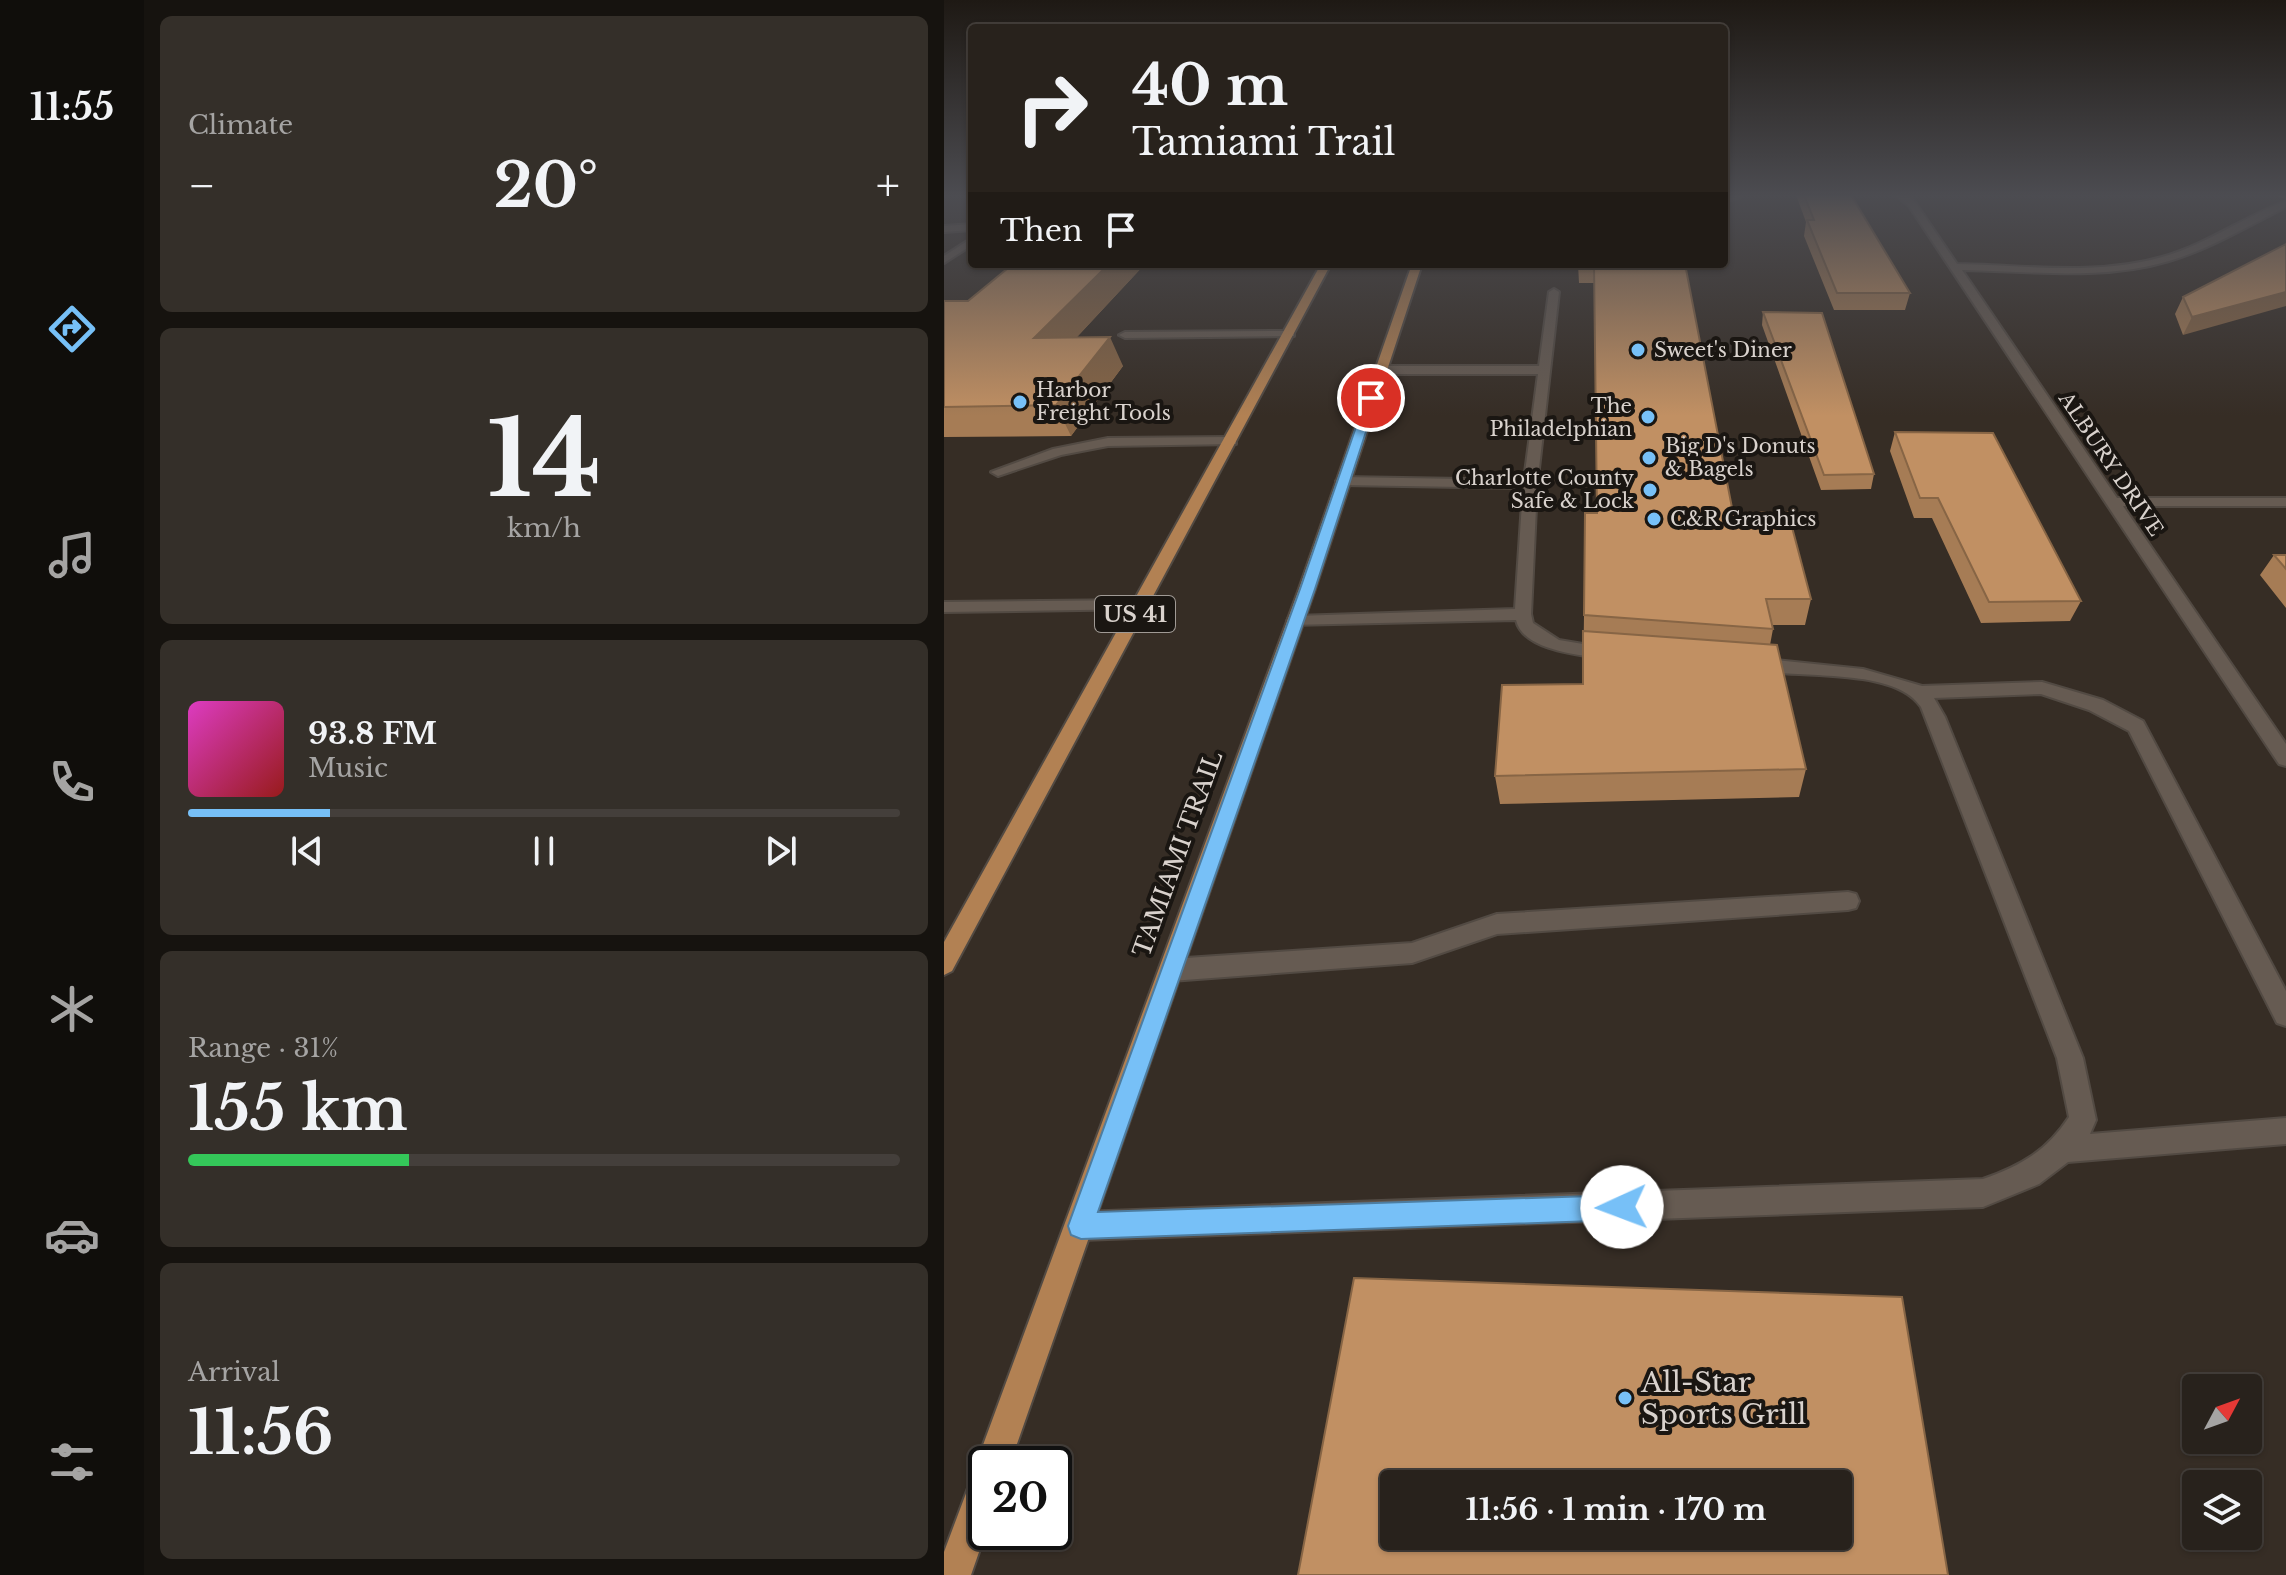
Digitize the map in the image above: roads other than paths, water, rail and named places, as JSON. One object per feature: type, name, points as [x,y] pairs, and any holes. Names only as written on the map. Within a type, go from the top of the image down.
[{"type":"main road","name":"US 41","points":[[944,964],[1324,268]]},
{"type":"main road","name":"TAMIAMI TRAIL","points":[[1000,1446],[1081,1226],[1295,621],[1413,274]]},
{"type":"main road","points":[[953,1575],[968,1534]]},
{"type":"street","name":"ALBURY DRIVE","points":[[1956,268],[2286,759]]},
{"type":"street","points":[[1554,292],[1531,484],[1523,614],[1525,625],[1554,645],[1628,655]]},
{"type":"street","points":[[1125,335],[1290,334]]},
{"type":"street","points":[[1381,370],[1543,370]]},
{"type":"street","points":[[998,472],[1058,452],[1108,442],[1231,441]]},
{"type":"street","points":[[1343,481],[1531,484]]},
{"type":"street","points":[[2113,502],[2286,502]]},
{"type":"street","points":[[944,607],[1139,605]]},
{"type":"street","points":[[1295,621],[1523,614]]},
{"type":"street","points":[[1738,662],[1816,668],[1893,682],[1920,692],[2042,688],[2096,705],[2136,726],[2286,1015]]},
{"type":"street","points":[[1081,1226],[1983,1193],[2033,1175],[2066,1149],[2083,1120],[2070,1058],[1936,717],[1920,692]]},
{"type":"street","points":[[1171,970],[1412,953],[1497,924],[1848,901]]},
{"type":"street","points":[[2066,1149],[2286,1131]]},
{"type":"place","name":"Sweet's Diner","points":[[1638,350]]},
{"type":"place","name":"Harbor Freight Tools","points":[[1020,402]]},
{"type":"place","name":"The Philadelphian","points":[[1648,417]]},
{"type":"place","name":"Big D's Donuts & Bagels","points":[[1649,458]]},
{"type":"place","name":"Charlotte County Safe & Lock","points":[[1650,490]]},
{"type":"place","name":"C&R Graphics","points":[[1654,519]]},
{"type":"place","name":"All-Star Sports Grill","points":[[1625,1398]]}]
